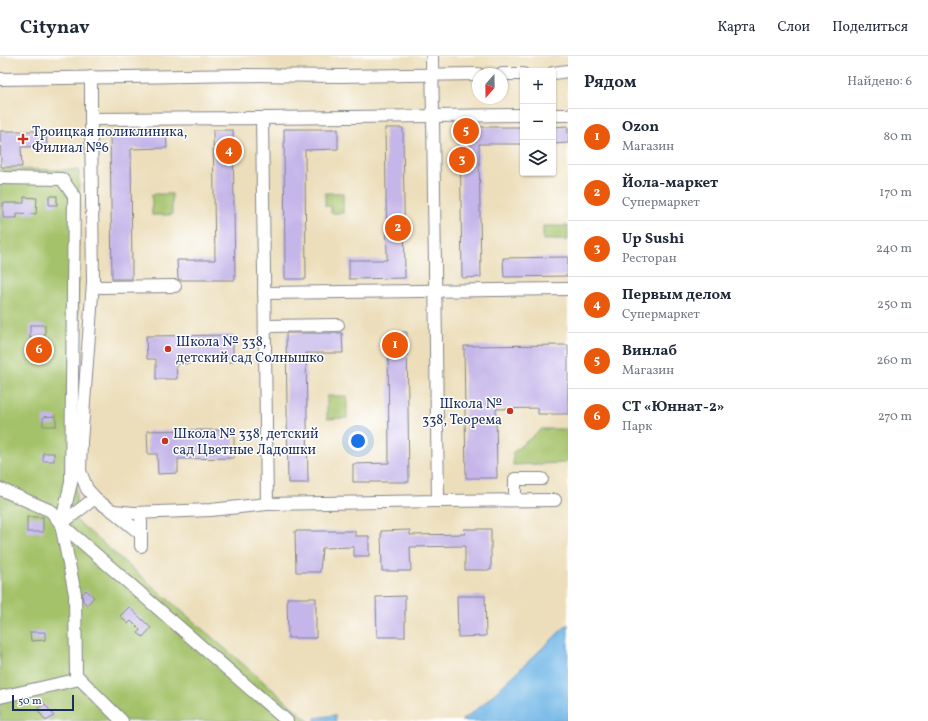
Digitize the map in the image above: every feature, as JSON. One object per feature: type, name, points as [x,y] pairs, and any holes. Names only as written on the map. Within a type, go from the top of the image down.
[{"type":"street","points":[[432,56],[438,501]]},
{"type":"street","points":[[556,72],[568,71]]},
{"type":"street","points":[[0,79],[472,74]]},
{"type":"street","points":[[508,74],[520,74]]},
{"type":"street","points":[[91,77],[93,282],[80,471],[87,489],[99,502],[114,511],[141,540],[142,521]]},
{"type":"street","points":[[91,120],[520,115]]},
{"type":"street","points":[[556,115],[568,115]]},
{"type":"street","points":[[262,118],[267,504]]},
{"type":"street","points":[[0,178],[62,179],[74,196],[71,483],[60,524],[75,594],[76,675],[122,721]]},
{"type":"street","points":[[93,282],[100,287],[175,286]]},
{"type":"street","points":[[264,293],[568,290]]},
{"type":"street","points":[[265,326],[338,326]]},
{"type":"street","points":[[515,500],[515,479],[542,479]]},
{"type":"street","points":[[0,488],[51,511],[60,524],[287,721]]},
{"type":"street","points":[[60,524],[95,498]]},
{"type":"street","points":[[114,511],[134,513],[211,510],[267,504],[555,500]]},
{"type":"street","points":[[0,697],[80,680]]},
{"type":"green space","points":[[0,169],[79,170],[76,520],[309,721],[0,721]]},
{"type":"green space","points":[[325,193],[343,193],[343,213],[331,213],[331,206],[325,206]]},
{"type":"green space","points":[[152,194],[172,194],[172,215],[152,215]]},
{"type":"green space","points":[[543,226],[568,226],[568,240],[543,240]]},
{"type":"green space","points":[[327,396],[347,396],[347,418],[327,419]]},
{"type":"green space","points":[[542,429],[568,429],[568,460],[564,463],[513,465],[513,452]]},
{"type":"water","points":[[568,624],[568,721],[461,721],[481,706]]},
{"type":"water","points":[[335,715],[336,721],[315,721],[315,718]]},
{"type":"building","points":[[568,126],[568,143],[556,144],[556,127]]},
{"type":"building","points":[[460,127],[520,127],[520,144],[479,144],[481,277],[462,278]]},
{"type":"building","points":[[385,128],[403,128],[405,278],[349,279],[349,260],[387,260]]},
{"type":"building","points":[[284,129],[338,129],[338,149],[305,150],[306,279],[285,279]]},
{"type":"building","points":[[166,130],[167,148],[131,149],[132,279],[112,279],[110,131]]},
{"type":"building","points":[[213,130],[233,130],[235,280],[180,280],[178,279],[177,260],[215,260]]},
{"type":"building","points":[[0,131],[46,131],[47,146],[21,147],[22,167],[1,167]]},
{"type":"building","points":[[49,196],[57,196],[57,205],[49,205]]},
{"type":"building","points":[[24,197],[37,198],[36,214],[17,213],[17,218],[3,218],[3,203],[24,203]]},
{"type":"building","points":[[568,257],[568,276],[504,277],[503,258]]},
{"type":"building","points":[[30,325],[45,325],[45,338],[30,338]]},
{"type":"building","points":[[388,332],[407,332],[409,482],[353,482],[353,464],[389,463]]},
{"type":"building","points":[[286,333],[342,333],[343,353],[306,353],[308,483],[288,483]]},
{"type":"building","points":[[233,335],[233,362],[176,364],[177,379],[156,379],[156,359],[147,359],[146,336]]},
{"type":"building","points":[[568,345],[568,414],[538,414],[538,408],[496,409],[497,478],[466,478],[464,346]]},
{"type":"building","points":[[56,416],[56,426],[43,426],[43,417]]},
{"type":"building","points":[[234,430],[234,458],[178,459],[178,473],[158,474],[157,454],[148,454],[147,431]]},
{"type":"building","points":[[43,453],[54,453],[54,461],[43,461]]},
{"type":"building","points":[[27,517],[43,517],[43,532],[27,532]]},
{"type":"building","points":[[464,529],[491,529],[491,570],[465,570],[465,546],[410,547],[411,571],[382,571],[381,531],[410,530],[410,535],[465,534]]},
{"type":"building","points":[[295,531],[355,531],[355,536],[369,536],[369,556],[354,556],[354,547],[322,548],[320,572],[296,572]]},
{"type":"building","points":[[86,590],[94,597],[87,605],[83,601],[82,594]]},
{"type":"building","points":[[405,596],[405,637],[377,637],[376,597]]},
{"type":"building","points":[[457,596],[485,596],[486,636],[458,637]]},
{"type":"building","points":[[287,598],[316,598],[316,638],[288,638]]},
{"type":"building","points":[[129,607],[151,628],[143,637],[138,633],[140,630],[131,621],[128,624],[120,616]]},
{"type":"building","points":[[30,632],[45,632],[45,640],[31,641]]},
{"type":"building","points":[[45,704],[54,716],[46,721],[37,709]]},
{"type":"place","name":"Винлаб","points":[[466,131]]},
{"type":"place","name":"Троицкая поликлиника, Филиал №6","points":[[23,139]]},
{"type":"place","name":"Первым делом","points":[[229,151]]},
{"type":"place","name":"Up Sushi","points":[[462,160]]},
{"type":"place","name":"Йола-маркет","points":[[398,228]]},
{"type":"place","name":"Ozon","points":[[395,345]]},
{"type":"place","name":"Школа № 338, детский сад Солнышко","points":[[168,349]]},
{"type":"place","name":"СТ «Юннат-2»","points":[[39,350]]},
{"type":"place","name":"Школа № 338, Теорема","points":[[510,411]]},
{"type":"place","name":"Школа № 338, детский сад Цветные Ладошки","points":[[165,441]]}]
